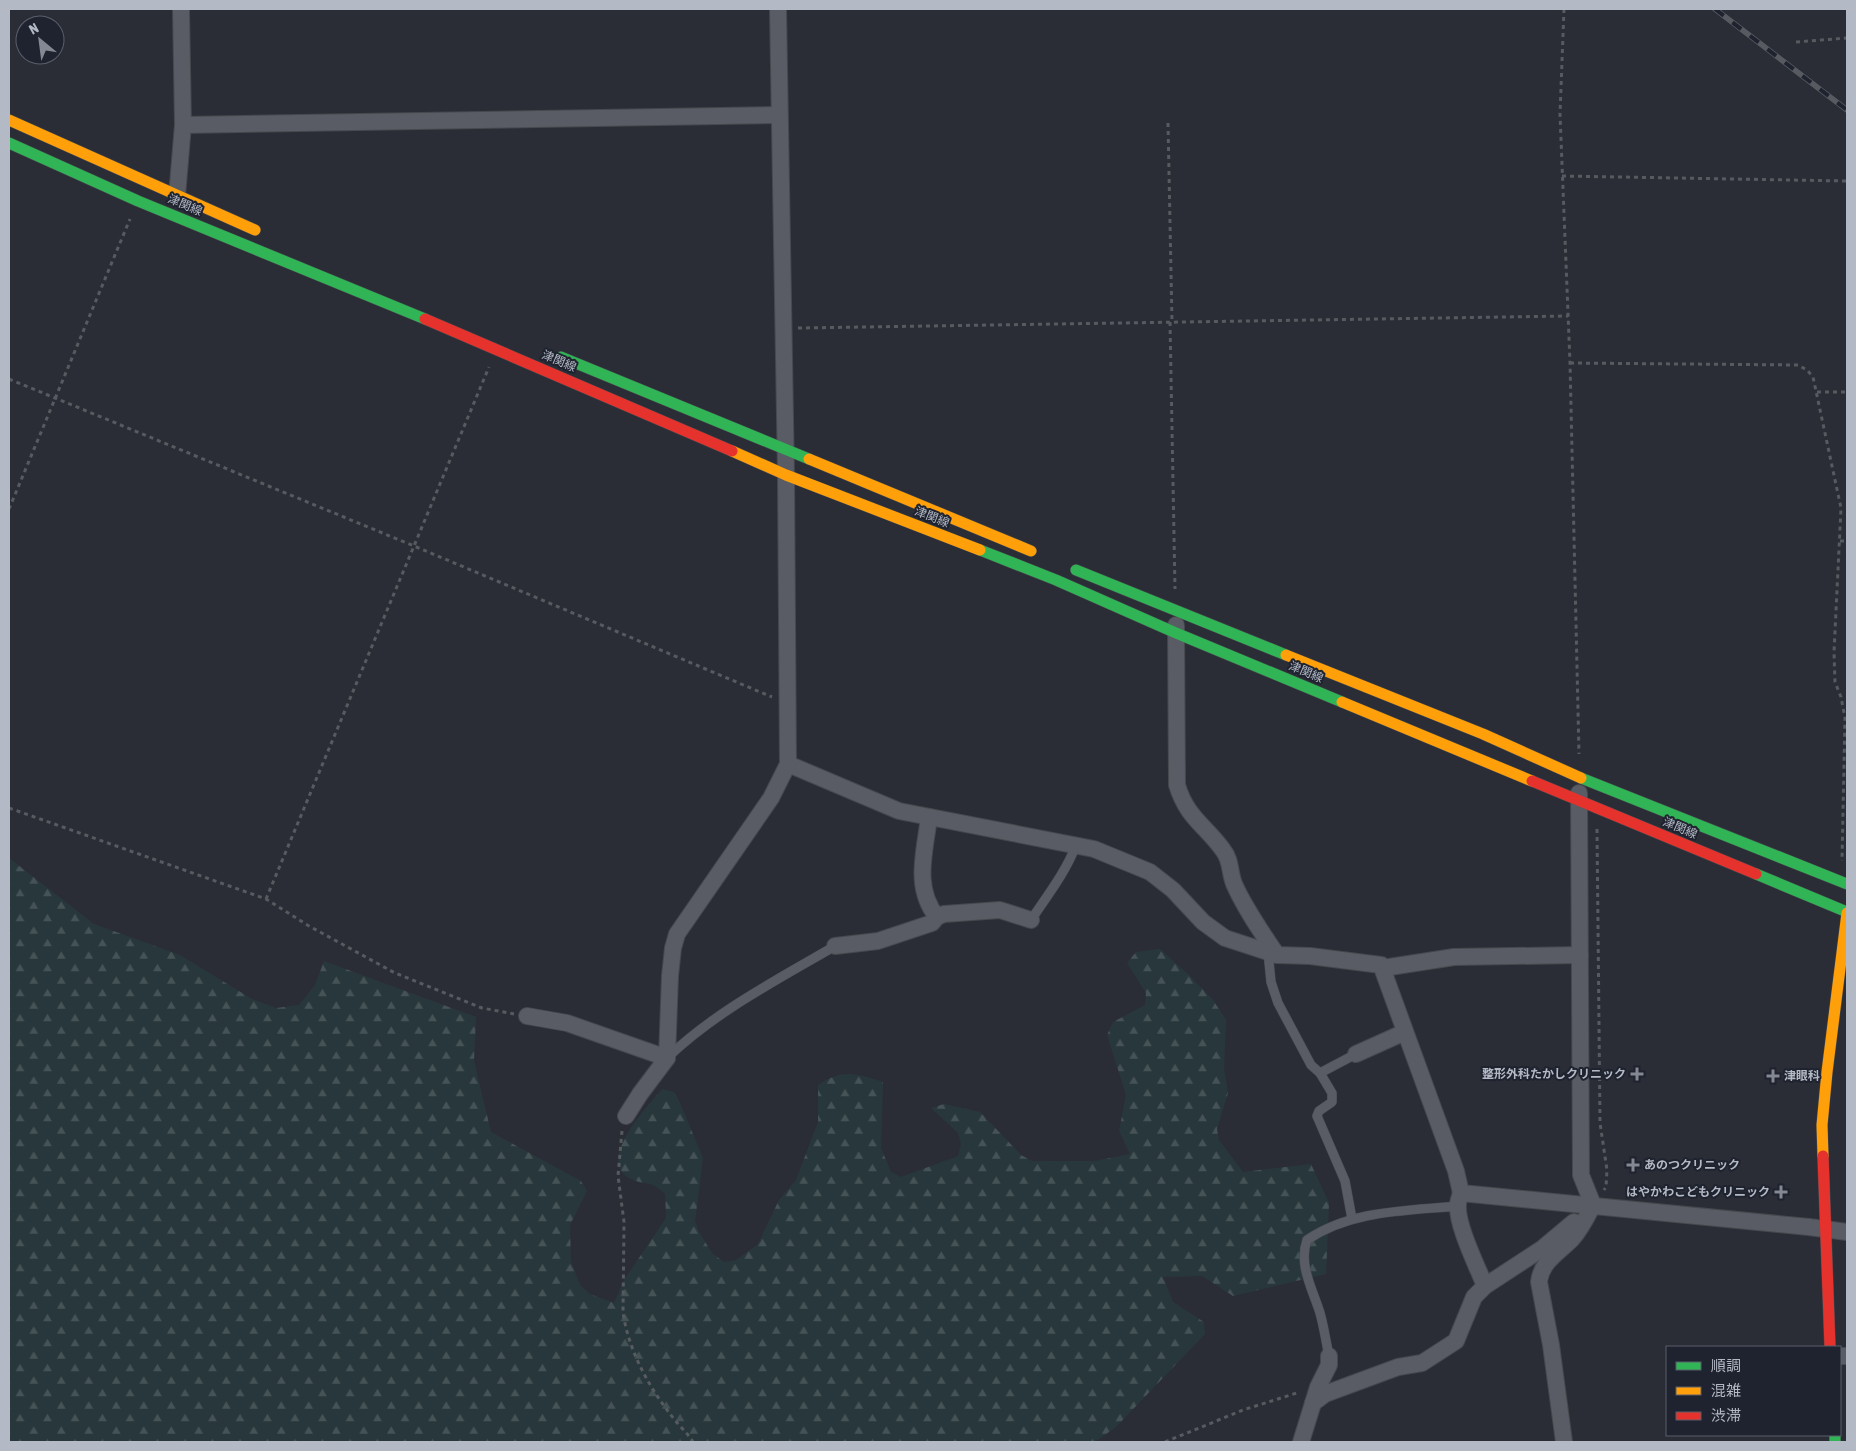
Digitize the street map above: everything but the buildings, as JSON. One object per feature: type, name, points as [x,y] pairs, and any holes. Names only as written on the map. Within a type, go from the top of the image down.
[{"type":"main road","name":"津関線","points":[[9,120],[263,234]]},
{"type":"main road","name":"津関線","points":[[9,142],[138,201],[497,349],[786,475],[1056,580],[1176,633],[1847,912]]},
{"type":"main road","name":"津関線","points":[[547,352],[1040,555]]},
{"type":"main road","name":"津関線","points":[[1067,566],[1483,734],[1579,777],[1844,883]]},
{"type":"main road","points":[[1830,1346],[1822,1125],[1847,912],[1844,883]]},
{"type":"street","points":[[177,196],[182,125],[180,9]]},
{"type":"street","points":[[626,1116],[667,1058],[670,976],[673,948],[677,934],[771,798],[788,764],[786,450],[778,9]]},
{"type":"street","points":[[182,125],[780,115]]},
{"type":"street","points":[[1176,611],[1177,785],[1181,801],[1188,812],[1224,850],[1230,861],[1234,884],[1272,953]]},
{"type":"street","points":[[788,764],[899,811],[1094,849],[1150,872],[1172,890],[1204,922],[1225,938],[1272,953],[1381,965],[1456,1171],[1466,1238],[1484,1286]]},
{"type":"street","points":[[1564,1442],[1551,1346],[1540,1290],[1540,1274],[1549,1260],[1583,1225],[1593,1205],[1582,1175],[1579,777]]},
{"type":"street","points":[[929,817],[922,869],[922,887],[930,908],[937,917]]},
{"type":"street","points":[[835,946],[878,941],[932,923],[937,917],[944,914],[1000,910],[1031,920]]},
{"type":"street","points":[[1383,968],[1454,957],[1580,955]]},
{"type":"street","points":[[527,1016],[567,1023],[667,1058]]},
{"type":"street","points":[[1356,1054],[1405,1032]]},
{"type":"street","points":[[1460,1200],[1593,1205],[1847,1232]]},
{"type":"street","points":[[1313,1403],[1325,1394],[1343,1387],[1398,1368],[1422,1363],[1456,1341],[1474,1297],[1484,1286],[1543,1248],[1593,1205]]},
{"type":"street","points":[[1302,1442],[1318,1387],[1329,1365],[1329,1356]]},
{"type":"lane","points":[[1031,920],[1055,885],[1073,854],[1076,845]]},
{"type":"lane","points":[[667,1058],[687,1040],[736,1004],[835,946]]},
{"type":"lane","points":[[1272,953],[1271,982],[1278,1003],[1311,1065],[1320,1073],[1332,1093],[1333,1099],[1331,1104],[1319,1111],[1317,1116],[1345,1181],[1352,1219]]},
{"type":"lane","points":[[1320,1073],[1356,1054]]},
{"type":"lane","points":[[1329,1356],[1322,1320],[1311,1290],[1305,1265],[1304,1255],[1307,1240],[1316,1234],[1352,1219],[1460,1200]]},
{"type":"path","points":[[1564,9],[1560,114],[1570,363],[1579,777]]},
{"type":"path","points":[[1796,42],[1847,38]]},
{"type":"path","points":[[1168,123],[1176,611]]},
{"type":"path","points":[[1562,176],[1847,181]]},
{"type":"path","points":[[9,509],[138,201]]},
{"type":"path","points":[[783,329],[1568,316]]},
{"type":"path","points":[[266,899],[497,349]]},
{"type":"path","points":[[1570,363],[1798,366],[1807,370],[1813,377],[1839,489],[1842,515],[1834,652],[1835,682],[1842,697],[1845,718],[1844,883]]},
{"type":"path","points":[[9,379],[414,546],[787,703]]},
{"type":"path","points":[[1816,392],[1847,392]]},
{"type":"path","points":[[1840,540],[1847,541]]},
{"type":"path","points":[[9,808],[266,899],[309,926],[395,974],[482,1008],[527,1016]]},
{"type":"path","points":[[1593,1205],[1606,1187],[1607,1170],[1600,1123],[1597,822],[1600,809]]},
{"type":"path","points":[[626,1116],[621,1134],[618,1176],[624,1222],[622,1286],[625,1326],[649,1383],[671,1416],[693,1442]]},
{"type":"path","points":[[1165,1442],[1243,1410],[1318,1387]]},
{"type":"green space","points":[[9,858],[94,924],[180,955],[252,999],[276,1008],[299,1005],[315,985],[324,961],[476,1017],[474,1061],[491,1132],[581,1181],[587,1191],[570,1225],[571,1262],[580,1285],[590,1294],[614,1303],[624,1280],[666,1218],[665,1194],[655,1186],[631,1179],[621,1171],[618,1160],[627,1134],[662,1089],[674,1092],[703,1158],[695,1221],[699,1232],[712,1253],[724,1262],[736,1260],[758,1244],[779,1200],[796,1180],[818,1122],[818,1085],[835,1076],[850,1074],[883,1082],[881,1148],[891,1172],[901,1177],[958,1156],[961,1144],[958,1133],[931,1108],[944,1104],[980,1112],[1021,1155],[1032,1161],[1095,1161],[1130,1154],[1119,1131],[1126,1095],[1107,1035],[1113,1022],[1145,1005],[1146,993],[1127,963],[1136,952],[1160,949],[1213,1000],[1226,1020],[1224,1069],[1228,1093],[1217,1129],[1219,1140],[1243,1172],[1311,1164],[1329,1203],[1326,1274],[1233,1296],[1202,1276],[1163,1277],[1173,1302],[1204,1322],[1205,1334],[1116,1427],[1095,1442],[9,1442]]},
{"type":"railway","points":[[1715,9],[1847,110]]},
{"type":"traffic: fast","points":[[9,143],[138,201],[425,319]]},
{"type":"traffic: fast","points":[[561,357],[809,459]]},
{"type":"traffic: fast","points":[[980,550],[1056,580],[1176,633],[1342,702]]},
{"type":"traffic: fast","points":[[1076,570],[1286,655]]},
{"type":"traffic: fast","points":[[1581,778],[1847,884]]},
{"type":"traffic: fast","points":[[1756,874],[1847,912]]},
{"type":"traffic: fast","points":[[1835,1436],[1835,1442]]},
{"type":"traffic: slow","points":[[9,120],[255,230]]},
{"type":"traffic: slow","points":[[732,451],[786,475],[980,550]]},
{"type":"traffic: slow","points":[[809,459],[1031,551]]},
{"type":"traffic: slow","points":[[1286,655],[1483,734],[1581,778]]},
{"type":"traffic: slow","points":[[1342,702],[1532,781]]},
{"type":"traffic: slow","points":[[1823,1156],[1822,1125],[1827,1072],[1847,913]]},
{"type":"traffic: jam","points":[[425,319],[732,451]]},
{"type":"traffic: jam","points":[[1532,781],[1756,874]]},
{"type":"traffic: jam","points":[[1823,1156],[1830,1346]]},
{"type":"place","name":"整形外科たかしクリニック","points":[[1637,1074]]},
{"type":"place","name":"津眼科","points":[[1773,1076]]},
{"type":"place","name":"あのつクリニック","points":[[1633,1165]]},
{"type":"place","name":"はやかわこどもクリニック","points":[[1781,1192]]}]
